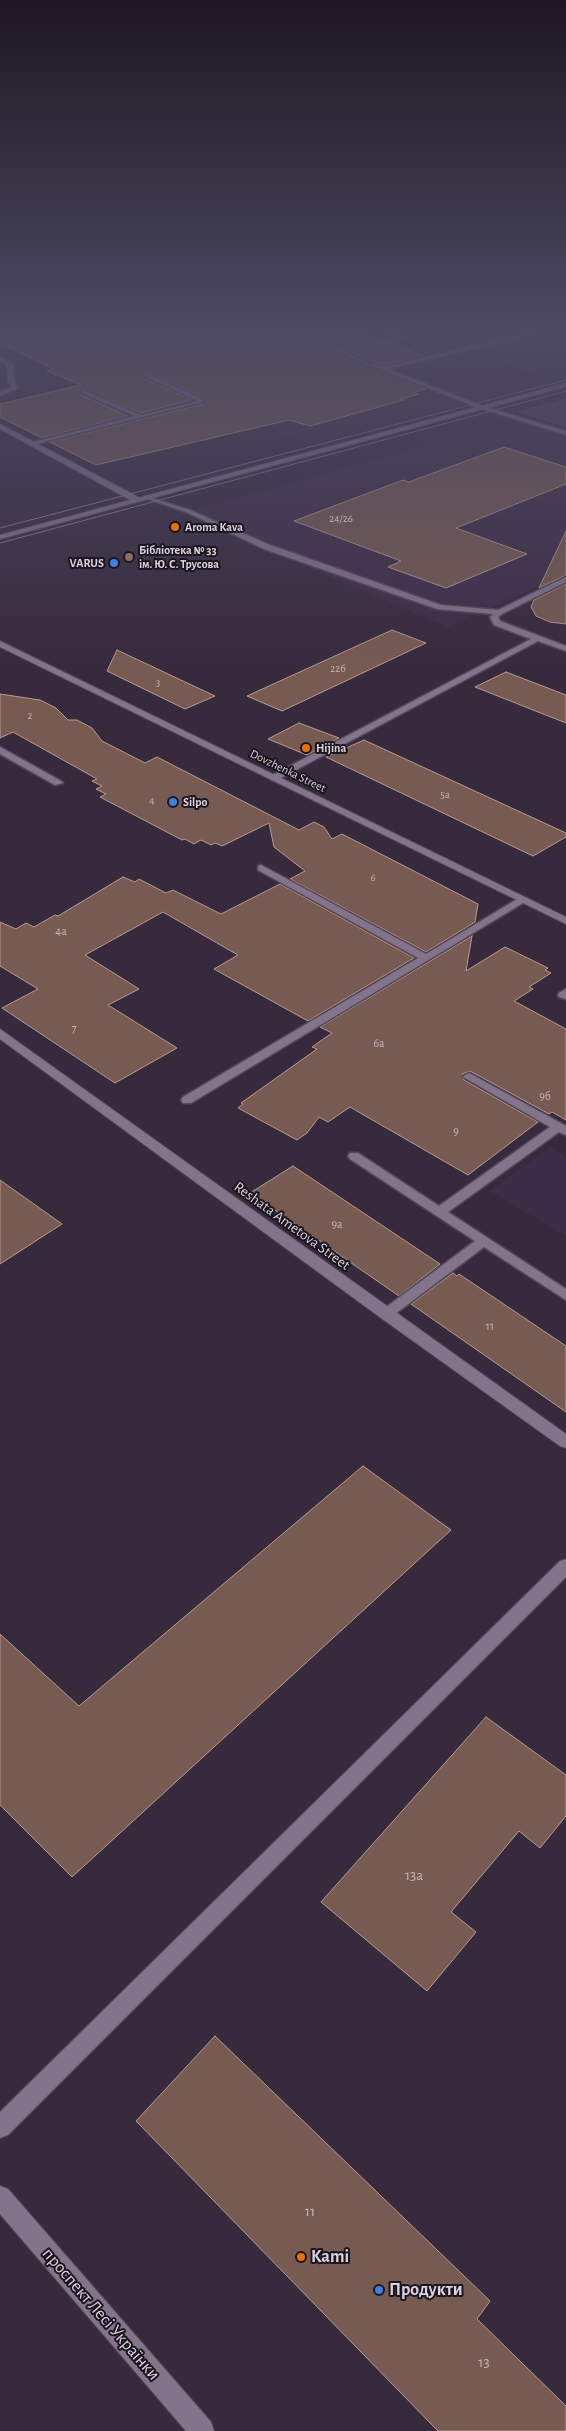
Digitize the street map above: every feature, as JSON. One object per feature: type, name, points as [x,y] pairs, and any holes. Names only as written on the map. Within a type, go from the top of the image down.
[{"type":"street","points":[[38,446],[137,500]]},
{"type":"street","points":[[0,537],[335,446]]},
{"type":"street","name":"Dovzhenka Street","points":[[0,644],[566,921]]},
{"type":"street","name":"Reshata Ametova Street","points":[[0,1033],[386,1314],[566,1442]]},
{"type":"street","points":[[0,2127],[566,1566]]},
{"type":"street","name":"проспект Лесі Українки","points":[[0,2197],[202,2431]]},
{"type":"lane","points":[[147,497],[188,511],[267,547],[440,607],[499,612]]},
{"type":"lane","points":[[566,579],[499,612],[494,617],[497,623],[566,649]]},
{"type":"lane","points":[[274,778],[538,638]]},
{"type":"lane","points":[[0,750],[58,783]]},
{"type":"lane","points":[[261,868],[426,958]]},
{"type":"lane","points":[[188,1100],[523,900]]},
{"type":"lane","points":[[566,992],[563,995],[566,996]]},
{"type":"lane","points":[[439,1212],[562,1129],[469,1076]]},
{"type":"lane","points":[[354,1156],[566,1295]]},
{"type":"lane","points":[[386,1314],[484,1241]]},
{"type":"shaded area","points":[[424,446],[566,446],[566,574],[447,627],[182,513]]},
{"type":"shaded area","points":[[550,1147],[566,1157],[566,1236],[490,1191]]},
{"type":"building","points":[[59,446],[176,446],[96,465]]},
{"type":"building","points":[[504,447],[566,467],[566,484],[456,528],[527,554],[446,588],[388,567],[401,561],[294,521],[403,480],[409,482]]},
{"type":"building","points":[[566,531],[566,575],[539,588]]},
{"type":"building","points":[[566,584],[566,624],[550,622],[536,616],[531,607],[534,600]]},
{"type":"building","points":[[392,630],[426,643],[282,711],[247,696]]},
{"type":"building","points":[[117,650],[215,696],[185,709],[107,671]]},
{"type":"building","points":[[506,672],[566,695],[566,723],[475,687]]},
{"type":"building","points":[[0,694],[40,700],[56,708],[68,720],[77,720],[92,728],[102,741],[145,763],[157,757],[299,830],[314,822],[324,827],[332,839],[342,834],[478,904],[475,922],[426,952],[290,879],[305,871],[274,847],[269,823],[222,846],[215,843],[211,845],[201,840],[194,844],[185,839],[182,840],[100,797],[106,794],[96,789],[102,786],[92,781],[97,779],[13,732],[0,738]]},
{"type":"building","name":"Hijina","points":[[299,723],[339,738],[307,755],[268,739]]},
{"type":"building","points":[[364,740],[566,833],[566,837],[533,856],[326,757]]},
{"type":"building","points":[[123,877],[135,882],[139,879],[166,893],[173,890],[221,914],[280,884],[414,958],[308,1021],[214,969],[238,955],[163,912],[85,955],[139,989],[108,1005],[177,1048],[115,1083],[2,1008],[38,989],[0,966],[0,922],[16,929],[26,923],[34,927],[55,915],[58,916]]},
{"type":"building","points":[[472,936],[466,971],[505,947],[548,968],[545,970],[551,973],[529,987],[533,989],[514,1001],[566,1029],[566,1120],[552,1112],[549,1114],[470,1071],[462,1074],[464,1080],[538,1122],[468,1175],[350,1107],[328,1122],[319,1117],[307,1133],[297,1140],[238,1108],[243,1104],[241,1103],[317,1049],[312,1047],[332,1033],[320,1027]]},
{"type":"building","points":[[293,1166],[440,1264],[399,1296],[250,1193]]},
{"type":"building","points":[[0,1180],[62,1224],[0,1264]]},
{"type":"building","points":[[453,1273],[457,1276],[459,1274],[566,1346],[566,1412],[411,1304]]},
{"type":"building","points":[[363,1466],[451,1530],[72,1877],[0,1805],[0,1634],[79,1706]]},
{"type":"building","points":[[486,1717],[566,1775],[566,1816],[540,1848],[519,1831],[451,1912],[476,1932],[427,1991],[321,1902]]},
{"type":"building","points":[[215,2036],[490,2301],[477,2319],[566,2406],[566,2431],[438,2431],[136,2121]]},
{"type":"tram line","points":[[0,528],[312,446]]},
{"type":"tram line","points":[[0,543],[360,446]]},
{"type":"place","name":"Aroma Kava","points":[[175,527]]},
{"type":"place","name":"Бібліотека № 33 ім. Ю. С. Трусова","points":[[129,557]]},
{"type":"place","name":"VARUS","points":[[114,563]]},
{"type":"place","name":"Hijina","points":[[306,748]]},
{"type":"place","name":"Silpo","points":[[173,802]]},
{"type":"place","name":"Kami","points":[[301,2257]]},
{"type":"place","name":"Продукти","points":[[379,2290]]}]
